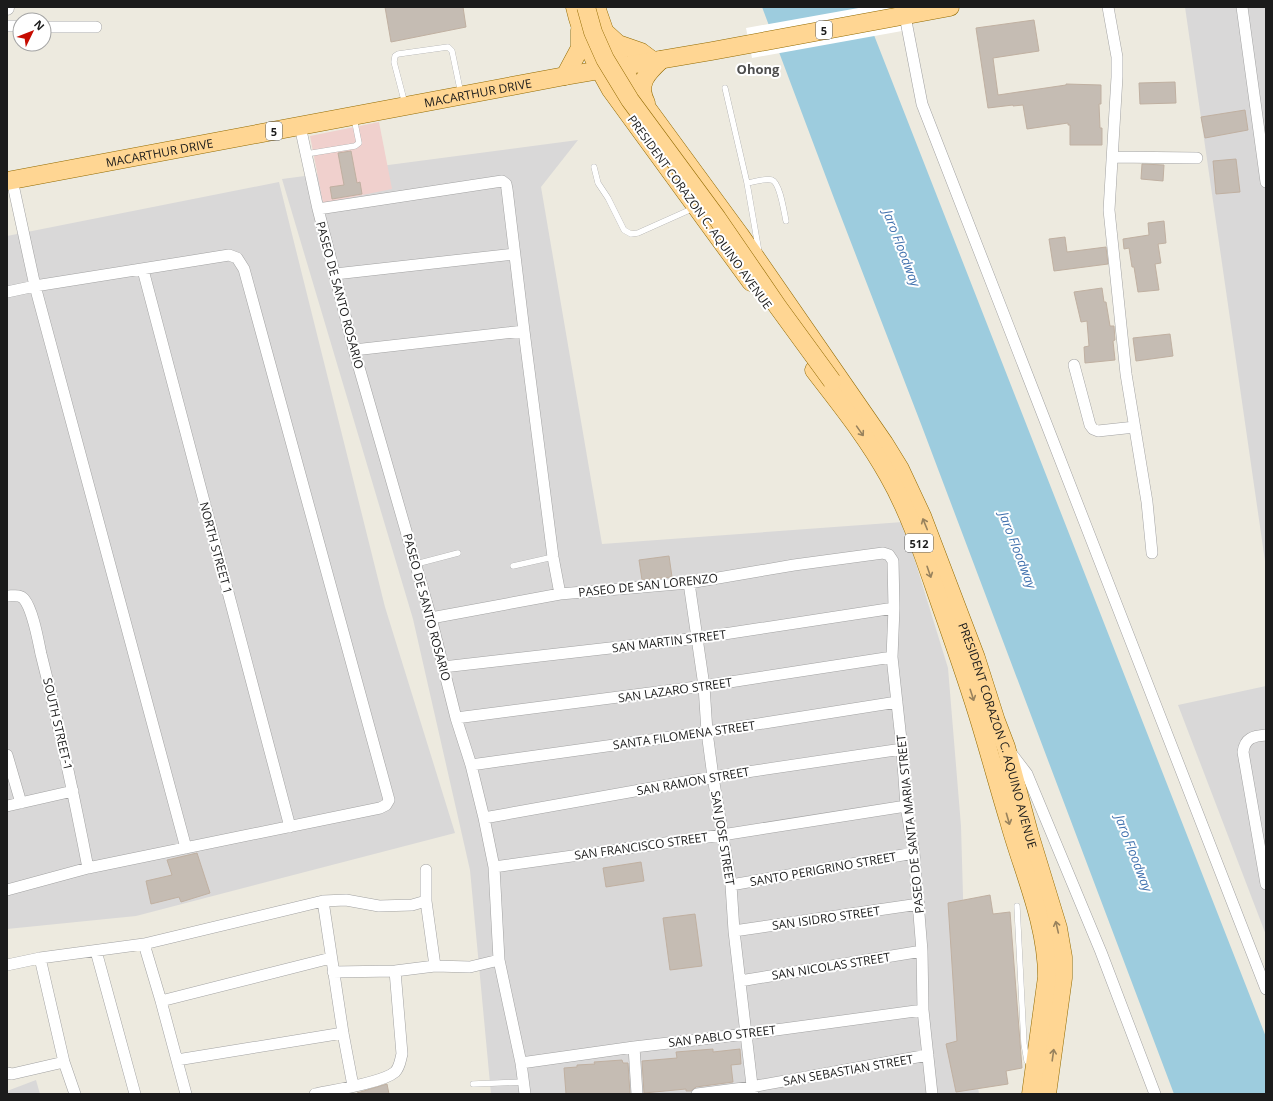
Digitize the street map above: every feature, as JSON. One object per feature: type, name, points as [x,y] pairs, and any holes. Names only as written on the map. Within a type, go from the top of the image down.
[{"type":"main road","name":"PRESIDENT CORAZON C. AQUINO AVENUE","points":[[575,7],[580,29],[586,39],[592,56],[599,70],[619,101],[696,207],[847,403],[884,443],[896,463],[922,516],[974,651],[988,722],[1021,835],[1035,878],[1058,928],[1063,957],[1063,978],[1041,1079],[1031,1094]]},
{"type":"main road","name":"PRESIDENT CORAZON C. AQUINO AVENUE","points":[[586,7],[593,32],[605,59],[630,100],[718,218],[778,308],[847,403]]},
{"type":"main road","name":"PRESIDENT CORAZON C. AQUINO AVENUE","points":[[596,7],[605,33],[624,66],[636,93],[740,235],[847,403]]},
{"type":"main road","name":"MACARTHUR DRIVE","points":[[9,181],[565,76],[950,7]]},
{"type":"main road","points":[[580,29],[580,48],[565,76],[599,87],[619,101]]},
{"type":"main road","points":[[605,33],[618,44],[657,60],[647,74],[643,85],[642,96],[649,109]]},
{"type":"main road","name":"PRESIDENT CORAZON C. AQUINO AVENUE","points":[[988,722],[1006,747],[1021,835]]},
{"type":"street","points":[[1108,7],[1117,57],[1113,157],[1109,210],[1126,374],[1146,502],[1152,553]]},
{"type":"street","points":[[1242,7],[1266,182]]},
{"type":"street","points":[[902,16],[922,104],[1266,989]]},
{"type":"street","points":[[52,27],[96,27]]},
{"type":"street","name":"PASEO DE SANTO ROSARIO","points":[[300,126],[318,209],[354,350],[416,564],[484,818],[494,867],[499,960],[521,1063],[525,1094]]},
{"type":"street","points":[[1113,157],[1197,158]]},
{"type":"street","points":[[9,181],[34,286],[186,848]]},
{"type":"street","points":[[318,209],[502,181],[506,184],[508,189],[514,254],[553,557],[560,594]]},
{"type":"street","points":[[335,274],[514,254]]},
{"type":"street","points":[[7,292],[34,286],[143,270],[229,255],[237,258],[244,269],[389,800],[386,805],[380,808],[88,868],[7,890]]},
{"type":"street","name":"NORTH STREET 1","points":[[143,270],[290,827]]},
{"type":"street","points":[[354,350],[524,331]]},
{"type":"street","points":[[1074,365],[1090,425],[1098,431],[1135,427]]},
{"type":"street","name":"PASEO DE SAN LORENZO","points":[[431,618],[560,594],[689,583],[794,565],[883,552],[889,555]]},
{"type":"street","name":"PASEO DE SANTA MARIA STREET","points":[[889,555],[892,561],[894,608],[892,657],[902,749],[906,806],[914,853],[919,904],[922,951],[923,1010],[932,1094]]},
{"type":"street","name":"SAN JOSE STREET","points":[[689,583],[704,686],[707,732],[713,777],[731,885],[734,931],[752,1091]]},
{"type":"street","name":"SOUTH STREET-1","points":[[7,596],[22,597],[25,600],[30,612],[74,791],[88,868]]},
{"type":"street","name":"SAN MARTIN STREET","points":[[443,667],[698,638],[894,608]]},
{"type":"street","name":"SAN LAZARO STREET","points":[[456,718],[704,686],[892,657]]},
{"type":"street","name":"SANTA FILOMENA STREET","points":[[471,765],[707,732],[897,702]]},
{"type":"street","points":[[1266,735],[1254,736],[1248,740],[1244,746],[1243,752],[1266,884]]},
{"type":"street","points":[[1006,747],[1027,774],[1101,952],[1155,1094]]},
{"type":"street","name":"SAN RAMON STREET","points":[[484,818],[713,777],[902,749]]},
{"type":"street","points":[[7,755],[20,803]]},
{"type":"street","points":[[7,806],[74,791]]},
{"type":"street","name":"SAN FRANCISCO STREET","points":[[494,867],[722,835],[906,806]]},
{"type":"street","name":"SANTO PERIGRINO STREET","points":[[731,885],[914,853]]},
{"type":"street","points":[[426,870],[426,901],[434,966]]},
{"type":"street","points":[[7,965],[40,958],[144,944],[323,901],[346,900],[379,906],[412,905],[426,901]]},
{"type":"street","points":[[323,901],[333,972],[353,1086]]},
{"type":"street","name":"SAN ISIDRO STREET","points":[[734,931],[919,904]]},
{"type":"street","points":[[144,944],[186,1094]]},
{"type":"street","points":[[96,950],[135,1094]]},
{"type":"street","name":"SAN NICOLAS STREET","points":[[740,981],[922,951]]},
{"type":"street","points":[[40,958],[64,1062],[75,1094]]},
{"type":"street","points":[[161,1001],[331,958]]},
{"type":"street","points":[[333,972],[394,971],[434,966],[470,967],[499,960]]},
{"type":"street","points":[[316,1094],[375,1081],[394,1072],[399,1066],[402,1054],[394,971]]},
{"type":"street","name":"SAN PABLO STREET","points":[[521,1063],[923,1010]]},
{"type":"street","points":[[177,1060],[343,1033]]},
{"type":"street","points":[[634,1047],[637,1094]]},
{"type":"street","name":"SAN SEBASTIAN STREET","points":[[697,1094],[752,1091],[928,1055]]},
{"type":"street","points":[[7,1073],[12,1074],[64,1062]]},
{"type":"lane","points":[[406,106],[394,62],[395,56],[398,54],[448,47],[451,48],[461,96]]},
{"type":"lane","points":[[725,88],[747,183],[763,270]]},
{"type":"lane","points":[[306,154],[348,148],[358,145],[359,143],[354,116]]},
{"type":"lane","points":[[594,167],[598,183],[602,191],[608,198],[624,230],[631,234],[638,234],[696,207]]},
{"type":"lane","points":[[747,183],[771,180],[776,183],[786,221]]},
{"type":"lane","points":[[416,564],[458,554]]},
{"type":"lane","points":[[513,566],[553,557]]},
{"type":"lane","points":[[1017,906],[1024,1044],[1027,1061],[1041,1079]]},
{"type":"lane","points":[[473,1084],[524,1082]]},
{"type":"shaded area","points":[[1185,7],[1266,7],[1266,568]]},
{"type":"shaded area","points":[[379,122],[392,189],[323,203],[310,136]]},
{"type":"shaded area","points":[[578,140],[541,187],[602,544],[903,522],[948,668],[961,826],[966,1001],[979,1094],[491,1094],[470,870],[413,619],[282,179]]},
{"type":"shaded area","points":[[279,182],[385,607],[455,833],[136,916],[7,929],[7,236]]},
{"type":"shaded area","points":[[1266,686],[1266,935],[1178,705]]},
{"type":"shaded area","points":[[36,1080],[40,1094],[7,1094],[7,1091]]},
{"type":"water","name":"Jaro Floodway","points":[[762,7],[863,7],[1266,1037],[1266,1094],[1174,1094]]},
{"type":"pier","points":[[864,7],[897,7],[902,31],[752,58],[746,28]]},
{"type":"building","points":[[385,7],[463,7],[466,27],[391,42]]},
{"type":"building","points":[[1034,20],[1039,51],[993,58],[998,95],[1066,84],[1101,85],[1101,104],[1099,104],[1100,128],[1102,128],[1102,145],[1070,145],[1070,125],[1068,125],[1068,123],[1027,129],[1023,105],[988,108],[976,28]]},
{"type":"building","points":[[1175,82],[1176,103],[1140,104],[1139,83]]},
{"type":"building","points":[[1245,110],[1248,130],[1205,138],[1201,117]]},
{"type":"building","points":[[351,151],[357,183],[360,182],[362,194],[332,199],[330,187],[344,185],[338,153]]},
{"type":"building","points":[[1236,159],[1240,192],[1216,194],[1213,161]]},
{"type":"building","points":[[1142,164],[1164,165],[1163,181],[1141,179]]},
{"type":"building","points":[[1164,221],[1166,243],[1158,244],[1161,263],[1155,264],[1159,290],[1138,292],[1129,248],[1124,249],[1123,239],[1149,235],[1148,223]]},
{"type":"building","points":[[1065,237],[1067,252],[1106,247],[1108,264],[1054,271],[1049,239]]},
{"type":"building","points":[[1102,288],[1110,326],[1114,326],[1115,340],[1113,341],[1115,360],[1085,363],[1084,347],[1089,346],[1087,321],[1081,322],[1074,292]]},
{"type":"building","points":[[1170,334],[1173,356],[1136,361],[1133,338]]},
{"type":"building","points":[[669,556],[672,577],[642,580],[639,560]]},
{"type":"building","points":[[197,853],[210,893],[181,902],[179,897],[151,904],[146,881],[172,875],[167,860]]},
{"type":"building","points":[[641,862],[644,881],[606,887],[603,868]]},
{"type":"building","points":[[990,895],[993,914],[1010,912],[1022,1068],[1006,1071],[1008,1084],[956,1092],[946,1044],[957,1041],[948,903]]},
{"type":"building","points":[[695,914],[702,966],[670,970],[663,918]]},
{"type":"building","points":[[713,1049],[713,1052],[740,1049],[741,1064],[731,1065],[733,1082],[696,1087],[691,1091],[686,1091],[686,1089],[644,1093],[642,1061],[677,1058],[676,1052]]},
{"type":"building","points":[[622,1060],[623,1063],[628,1063],[630,1094],[566,1094],[564,1068],[577,1067],[577,1065],[595,1064],[594,1062]]},
{"type":"building","points":[[387,1084],[389,1094],[357,1094],[357,1093]]},
{"type":"district","name":"Ohong","points":[[758,69]]}]
